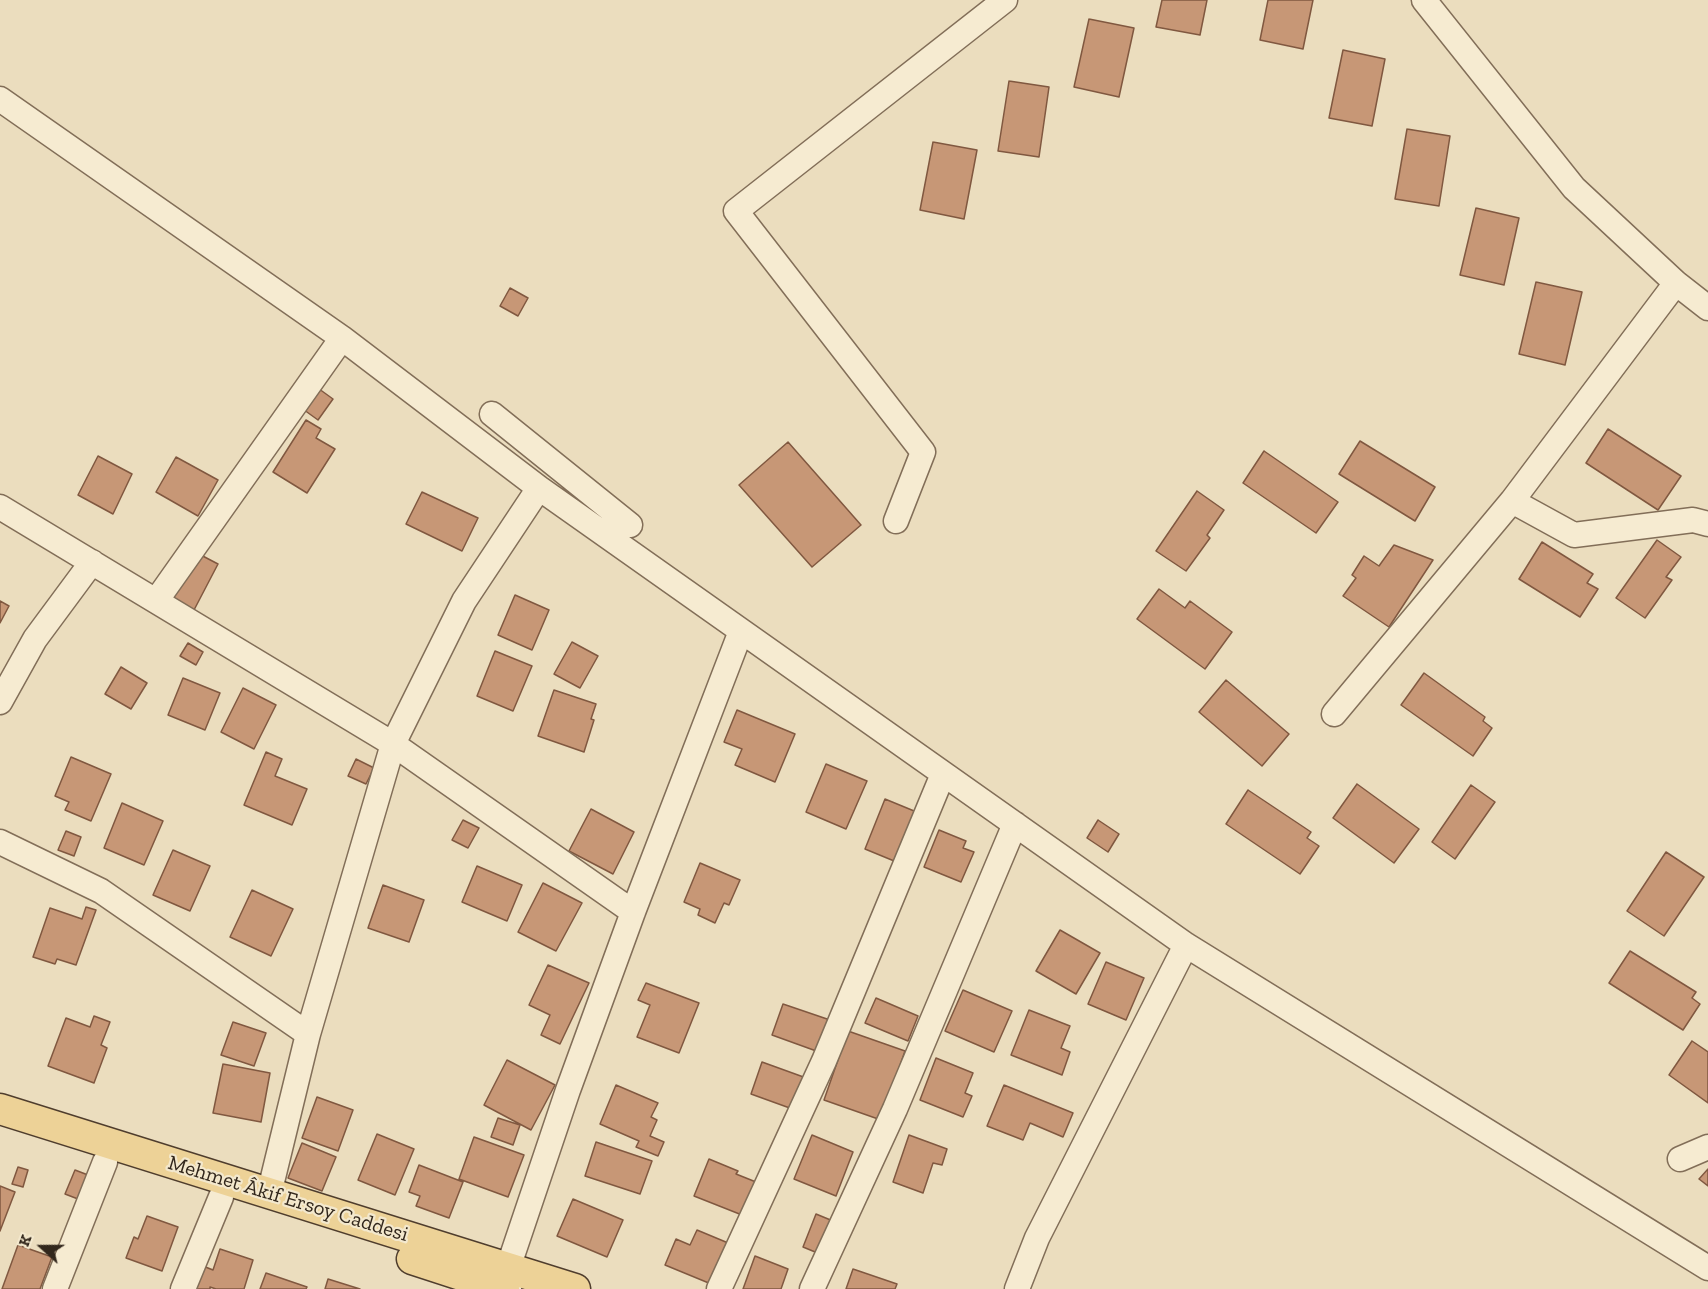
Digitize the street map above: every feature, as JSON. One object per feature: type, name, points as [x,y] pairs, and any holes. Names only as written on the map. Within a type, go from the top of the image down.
[{"type":"main road","name":"Mehmet Âkif Ersoy Caddesi","points":[[0,1109],[269,1194],[508,1282]]},
{"type":"main road","name":"Mehmet Âkif Ersoy Caddesi","points":[[0,1129],[508,1282],[575,1289]]},
{"type":"street","points":[[896,521],[923,452],[736,212],[1005,0]]},
{"type":"street","points":[[1425,0],[1575,188],[1676,283],[1708,308]]},
{"type":"street","points":[[0,99],[342,338],[539,488],[1186,945],[1708,1268]]},
{"type":"street","points":[[1334,714],[1512,501],[1676,283]]},
{"type":"street","points":[[156,601],[342,338]]},
{"type":"street","points":[[492,414],[630,525]]},
{"type":"street","points":[[269,1194],[308,1034],[393,744],[464,601],[539,488]]},
{"type":"street","points":[[1512,501],[1574,535],[1693,520],[1708,524]]},
{"type":"street","points":[[0,507],[393,744],[633,912]]},
{"type":"street","points":[[0,702],[35,639],[92,562]]},
{"type":"street","points":[[508,1282],[568,1090],[633,912],[741,631]]},
{"type":"street","points":[[719,1289],[824,1061],[943,774]]},
{"type":"street","points":[[812,1289],[895,1109],[1015,824]]},
{"type":"street","points":[[0,842],[102,891],[308,1034]]},
{"type":"street","points":[[1017,1289],[1037,1238],[1186,945]]},
{"type":"street","points":[[1680,1159],[1708,1147]]},
{"type":"street","points":[[55,1289],[105,1161]]},
{"type":"street","points":[[183,1289],[221,1197]]},
{"type":"building","points":[[1162,0],[1207,0],[1200,35],[1156,27]]},
{"type":"building","points":[[1268,0],[1313,0],[1303,49],[1260,40]]},
{"type":"building","points":[[1089,19],[1134,28],[1119,97],[1074,87]]},
{"type":"building","points":[[1343,50],[1385,59],[1372,126],[1329,118]]},
{"type":"building","points":[[1009,81],[1049,87],[1039,157],[998,151]]},
{"type":"building","points":[[1407,129],[1450,136],[1439,206],[1395,199]]},
{"type":"building","points":[[933,142],[977,150],[964,219],[920,210]]},
{"type":"building","points":[[1476,208],[1519,218],[1504,285],[1460,275]]},
{"type":"building","points":[[1536,282],[1582,292],[1565,365],[1519,354]]},
{"type":"building","points":[[510,288],[528,298],[518,316],[500,306]]},
{"type":"building","points":[[315,386],[333,399],[318,420],[300,407]]},
{"type":"building","points":[[306,420],[321,429],[316,438],[335,449],[307,493],[273,472]]},
{"type":"building","points":[[1608,429],[1681,476],[1658,510],[1586,463]]},
{"type":"building","points":[[1360,441],[1435,487],[1415,521],[1339,474]]},
{"type":"building","points":[[788,442],[861,525],[812,567],[739,485]]},
{"type":"building","points":[[1264,451],[1338,502],[1316,533],[1243,483]]},
{"type":"building","points":[[98,456],[132,474],[113,514],[78,495]]},
{"type":"building","points":[[176,457],[218,480],[198,516],[156,492]]},
{"type":"building","points":[[1197,491],[1224,510],[1207,535],[1210,538],[1186,571],[1156,551]]},
{"type":"building","points":[[422,492],[478,518],[462,551],[406,524]]},
{"type":"building","points":[[1657,540],[1681,557],[1666,577],[1672,580],[1645,618],[1616,598]]},
{"type":"building","points":[[1542,542],[1593,574],[1587,583],[1598,589],[1580,617],[1519,579]]},
{"type":"building","points":[[1394,545],[1433,560],[1389,627],[1343,596],[1356,578],[1352,575],[1364,556],[1379,566]]},
{"type":"building","points":[[197,553],[218,564],[194,610],[173,598]]},
{"type":"building","points":[[1159,589],[1185,608],[1190,601],[1232,632],[1205,669],[1137,619]]},
{"type":"building","points":[[515,595],[549,610],[532,650],[498,635]]},
{"type":"building","points":[[0,601],[9,606],[0,623]]},
{"type":"building","points":[[572,642],[598,656],[580,688],[554,674]]},
{"type":"building","points":[[188,643],[203,652],[196,665],[180,656]]},
{"type":"building","points":[[495,651],[532,666],[513,711],[477,696]]},
{"type":"building","points":[[121,667],[147,683],[131,709],[105,694]]},
{"type":"building","points":[[1424,673],[1485,717],[1483,721],[1492,728],[1473,756],[1401,705]]},
{"type":"building","points":[[183,678],[220,693],[205,730],[168,715]]},
{"type":"building","points":[[1226,680],[1289,734],[1262,766],[1199,712]]},
{"type":"building","points":[[243,688],[276,705],[254,749],[221,732]]},
{"type":"building","points":[[554,690],[596,704],[591,719],[594,720],[584,752],[538,736]]},
{"type":"building","points":[[737,710],[795,734],[775,782],[735,765],[742,749],[724,742]]},
{"type":"building","points":[[266,752],[282,759],[275,776],[307,789],[292,825],[244,805]]},
{"type":"building","points":[[71,757],[111,774],[91,821],[65,810],[69,802],[55,796]]},
{"type":"building","points":[[356,759],[374,768],[366,784],[348,776]]},
{"type":"building","points":[[826,764],[867,781],[846,829],[806,812]]},
{"type":"building","points":[[1357,784],[1419,829],[1394,863],[1333,818]]},
{"type":"building","points":[[1471,785],[1495,802],[1455,859],[1432,842]]},
{"type":"building","points":[[1248,790],[1311,832],[1307,838],[1319,846],[1300,874],[1226,824]]},
{"type":"building","points":[[885,799],[919,813],[899,863],[865,849]]},
{"type":"building","points":[[122,803],[163,821],[144,865],[104,848]]},
{"type":"building","points":[[591,809],[634,832],[613,874],[569,851]]},
{"type":"building","points":[[463,820],[479,828],[468,848],[452,840]]},
{"type":"building","points":[[1098,820],[1119,834],[1108,852],[1087,838]]},
{"type":"building","points":[[939,830],[966,841],[963,848],[974,852],[961,882],[924,867]]},
{"type":"building","points":[[66,831],[81,837],[74,856],[58,850]]},
{"type":"building","points":[[173,850],[210,866],[190,911],[153,895]]},
{"type":"building","points":[[1666,852],[1704,877],[1664,936],[1627,911]]},
{"type":"building","points":[[700,863],[740,880],[729,905],[724,903],[715,923],[698,915],[700,909],[684,902]]},
{"type":"building","points":[[477,866],[522,885],[507,921],[462,902]]},
{"type":"building","points":[[543,883],[582,903],[556,951],[518,932]]},
{"type":"building","points":[[383,885],[424,900],[409,942],[368,928]]},
{"type":"building","points":[[252,890],[293,909],[271,956],[230,937]]},
{"type":"building","points":[[86,907],[96,910],[76,965],[57,959],[55,964],[33,957],[50,908],[82,919]]},
{"type":"building","points":[[1060,930],[1100,953],[1076,994],[1036,971]]},
{"type":"building","points":[[1630,951],[1696,992],[1692,998],[1700,1004],[1683,1030],[1609,983]]},
{"type":"building","points":[[1106,962],[1144,978],[1126,1020],[1088,1004]]},
{"type":"building","points":[[548,965],[589,983],[560,1044],[541,1035],[550,1015],[529,1005]]},
{"type":"building","points":[[646,983],[699,1003],[679,1053],[637,1037],[650,1005],[638,1000]]},
{"type":"building","points":[[963,990],[1012,1011],[994,1052],[945,1031]]},
{"type":"building","points":[[876,998],[918,1016],[908,1041],[865,1023]]},
{"type":"building","points":[[783,1004],[830,1020],[819,1052],[772,1035]]},
{"type":"building","points":[[1029,1010],[1070,1026],[1061,1048],[1070,1052],[1062,1075],[1011,1055]]},
{"type":"building","points":[[94,1016],[110,1022],[101,1045],[107,1048],[94,1083],[48,1066],[66,1018],[90,1027]]},
{"type":"building","points":[[233,1022],[266,1033],[254,1066],[221,1055]]},
{"type":"building","points":[[848,1031],[905,1051],[881,1120],[824,1100]]},
{"type":"building","points":[[1692,1041],[1708,1052],[1708,1103],[1669,1075]]},
{"type":"building","points":[[936,1058],[973,1073],[965,1093],[972,1096],[963,1117],[920,1100]]},
{"type":"building","points":[[507,1060],[555,1085],[531,1130],[484,1105]]},
{"type":"building","points":[[762,1062],[809,1079],[798,1111],[751,1094]]},
{"type":"building","points":[[223,1064],[270,1073],[261,1122],[213,1113]]},
{"type":"building","points":[[616,1085],[658,1103],[651,1117],[657,1120],[650,1136],[664,1142],[658,1156],[636,1147],[639,1141],[600,1124]]},
{"type":"building","points":[[1004,1085],[1073,1113],[1063,1137],[1030,1123],[1023,1140],[987,1126]]},
{"type":"building","points":[[317,1097],[353,1110],[338,1151],[302,1138]]},
{"type":"building","points":[[498,1118],[520,1125],[513,1145],[491,1137]]},
{"type":"building","points":[[377,1134],[414,1149],[395,1195],[358,1180]]},
{"type":"building","points":[[812,1135],[853,1152],[836,1196],[794,1179]]},
{"type":"building","points":[[909,1135],[947,1149],[942,1165],[933,1163],[923,1193],[893,1182]]},
{"type":"building","points":[[474,1137],[524,1155],[508,1197],[459,1179]]},
{"type":"building","points":[[596,1142],[652,1161],[640,1194],[585,1176]]},
{"type":"building","points":[[302,1143],[336,1157],[322,1191],[288,1178]]},
{"type":"building","points":[[709,1159],[738,1171],[736,1174],[756,1182],[742,1215],[694,1196]]},
{"type":"building","points":[[419,1165],[463,1182],[449,1218],[416,1206],[420,1196],[409,1192]]},
{"type":"building","points":[[18,1167],[28,1170],[23,1187],[12,1184]]},
{"type":"building","points":[[1708,1169],[1708,1186],[1699,1179]]},
{"type":"building","points":[[75,1170],[88,1175],[78,1199],[65,1194]]},
{"type":"building","points":[[0,1186],[15,1192],[0,1231]]},
{"type":"building","points":[[573,1199],[623,1220],[607,1257],[557,1236]]},
{"type":"building","points":[[816,1214],[833,1221],[820,1254],[803,1247]]},
{"type":"building","points":[[147,1216],[178,1227],[162,1271],[126,1258],[134,1237],[138,1239]]},
{"type":"building","points":[[697,1230],[733,1245],[716,1286],[665,1265],[676,1239],[690,1245]]},
{"type":"building","points":[[18,1245],[52,1257],[40,1289],[2,1289]]},
{"type":"building","points":[[220,1249],[253,1260],[244,1289],[210,1287],[210,1289],[195,1289],[203,1266],[213,1270]]},
{"type":"building","points":[[755,1256],[788,1269],[781,1289],[743,1289]]},
{"type":"building","points":[[853,1269],[897,1284],[895,1289],[846,1289]]},
{"type":"building","points":[[266,1273],[307,1287],[306,1289],[260,1289]]},
{"type":"building","points":[[328,1279],[360,1289],[325,1289]]}]
